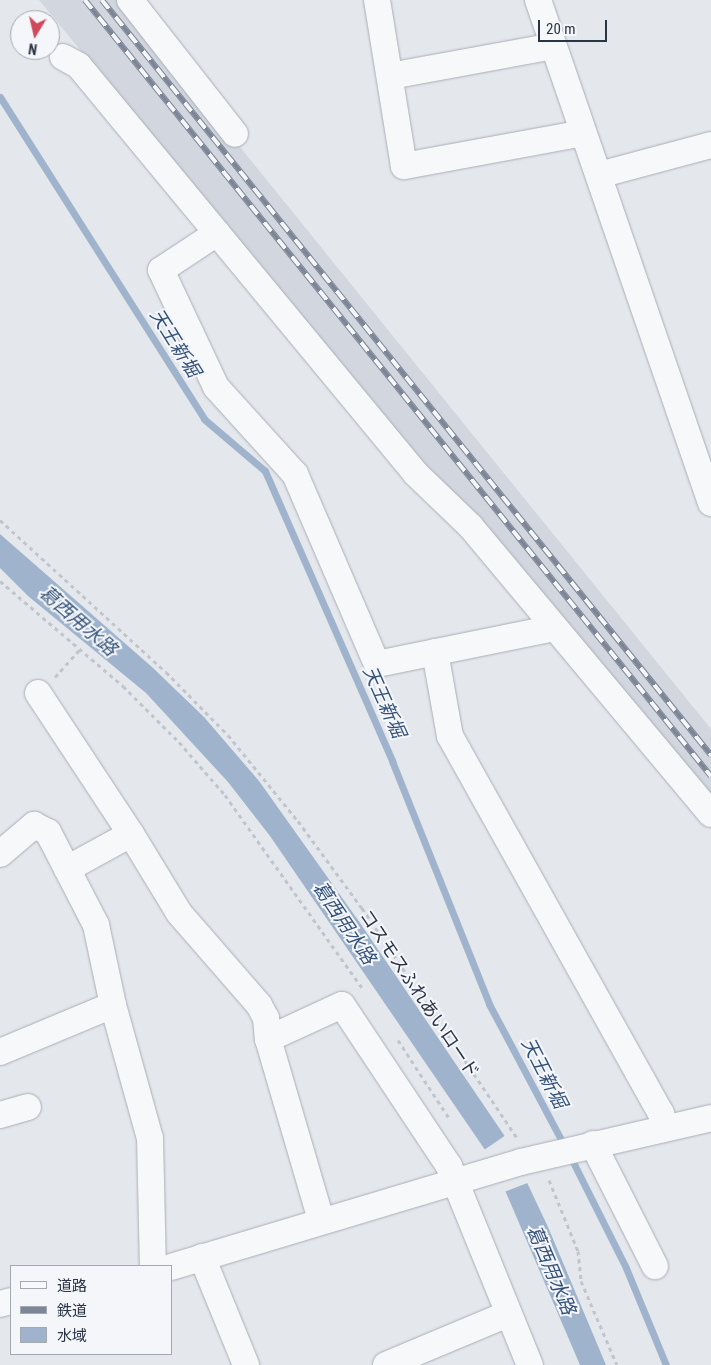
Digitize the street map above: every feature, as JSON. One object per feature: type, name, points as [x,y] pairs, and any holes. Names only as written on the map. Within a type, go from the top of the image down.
[{"type":"street","points":[[130,0],[236,134]]},
{"type":"street","points":[[377,0],[404,166],[583,133]]},
{"type":"street","points":[[538,0],[711,503]]},
{"type":"street","points":[[390,76],[553,46]]},
{"type":"street","points":[[63,57],[79,66],[416,474],[471,527],[711,814]]},
{"type":"street","points":[[599,175],[711,145]]},
{"type":"street","points":[[217,233],[161,270],[216,388],[295,474],[377,664],[554,628]]},
{"type":"street","points":[[435,652],[450,736],[662,1113],[665,1127]]},
{"type":"street","points":[[38,693],[131,834],[179,913],[259,1005],[266,1018],[268,1039],[321,1220]]},
{"type":"street","points":[[0,854],[34,825],[48,832],[96,925],[113,1005],[150,1138],[153,1265]]},
{"type":"street","points":[[67,869],[131,834]]},
{"type":"street","points":[[0,1052],[113,1005]]},
{"type":"street","points":[[268,1039],[342,1005],[441,1152],[456,1181],[530,1365]]},
{"type":"street","points":[[0,1114],[28,1107]]},
{"type":"street","points":[[172,1267],[533,1157],[711,1118]]},
{"type":"street","points":[[586,1146],[655,1266]]},
{"type":"street","points":[[202,1257],[246,1365]]},
{"type":"street","points":[[386,1365],[508,1314]]},
{"type":"path","name":"コスモスふれあいロード","points":[[0,520],[166,672],[228,735],[298,821],[356,900],[533,1157],[578,1251],[581,1281],[617,1365]]},
{"type":"path","points":[[0,581],[80,649],[179,742],[225,795],[364,991]]},
{"type":"path","points":[[66,668],[80,649]]},
{"type":"path","points":[[397,1039],[446,1111],[451,1124]]},
{"type":"shaded area","points":[[39,0],[121,0],[711,729],[711,799],[425,467],[60,25],[60,10],[47,10]]},
{"type":"water","name":"葛西用水路","points":[[0,534],[152,667],[204,717],[259,781],[360,923],[506,1138],[548,1227],[606,1365],[580,1365],[492,1160],[270,836],[228,782],[146,693],[28,596],[0,568]]},
{"type":"pier","points":[[506,1135],[530,1182],[504,1192],[484,1150]]},
{"type":"waterway","name":"天王新堀","points":[[0,97],[204,419],[265,471],[392,761],[489,1004],[565,1147]]},
{"type":"waterway","name":"天王新堀","points":[[570,1156],[626,1268],[666,1365]]},
{"type":"railway","points":[[85,0],[711,776]]},
{"type":"railway","points":[[102,0],[711,755]]}]
